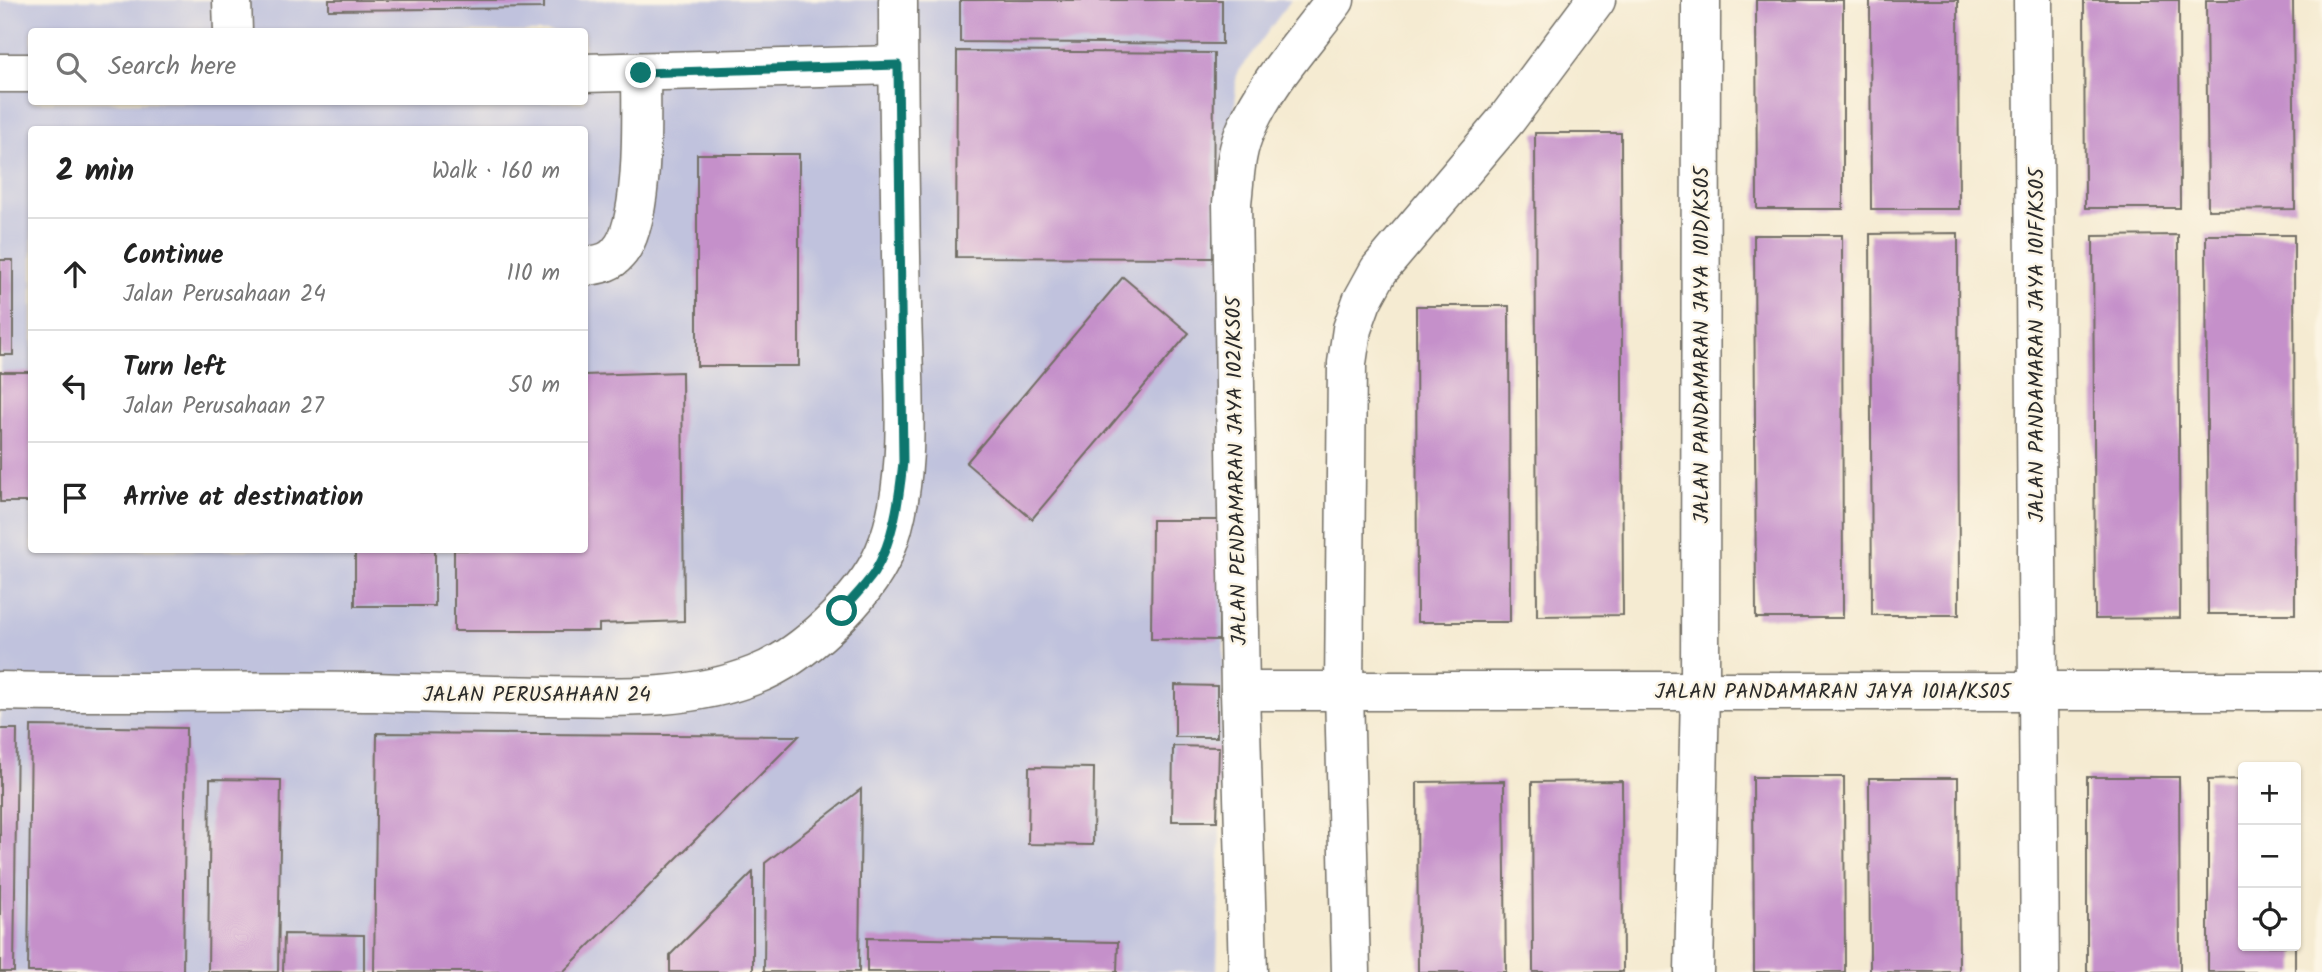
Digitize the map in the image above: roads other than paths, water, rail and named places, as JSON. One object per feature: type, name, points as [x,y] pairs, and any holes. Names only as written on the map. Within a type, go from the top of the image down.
[{"type":"street","points":[[232,0],[233,28]]},
{"type":"street","name":"JALAN PERUSAHAAN 24","points":[[0,691],[116,694],[309,691],[645,698],[702,689],[753,676],[783,662],[842,611],[872,575],[885,551],[898,507],[903,462],[903,402],[898,0]]},
{"type":"street","name":"JALAN PENDAMARAN JAYA 102/KS05","points":[[1248,972],[1240,691],[1232,203],[1236,161],[1245,129],[1269,89],[1335,0]]},
{"type":"street","points":[[1350,972],[1344,691],[1347,363],[1352,329],[1362,301],[1379,270],[1507,119],[1596,0]]},
{"type":"street","name":"JALAN PANDAMARAN JAYA 101D/KS05","points":[[1694,972],[1700,691],[1701,0]]},
{"type":"street","name":"JALAN PANDAMARAN JAYA 101F/KS05","points":[[2033,0],[2040,972]]},
{"type":"street","points":[[588,73],[898,65]]},
{"type":"street","points":[[0,73],[28,73]]},
{"type":"street","points":[[588,266],[607,263],[621,251],[631,230],[638,189],[641,73]]},
{"type":"street","name":"JALAN PANDAMARAN JAYA 101A/KS05","points":[[1240,691],[2322,691]]}]
